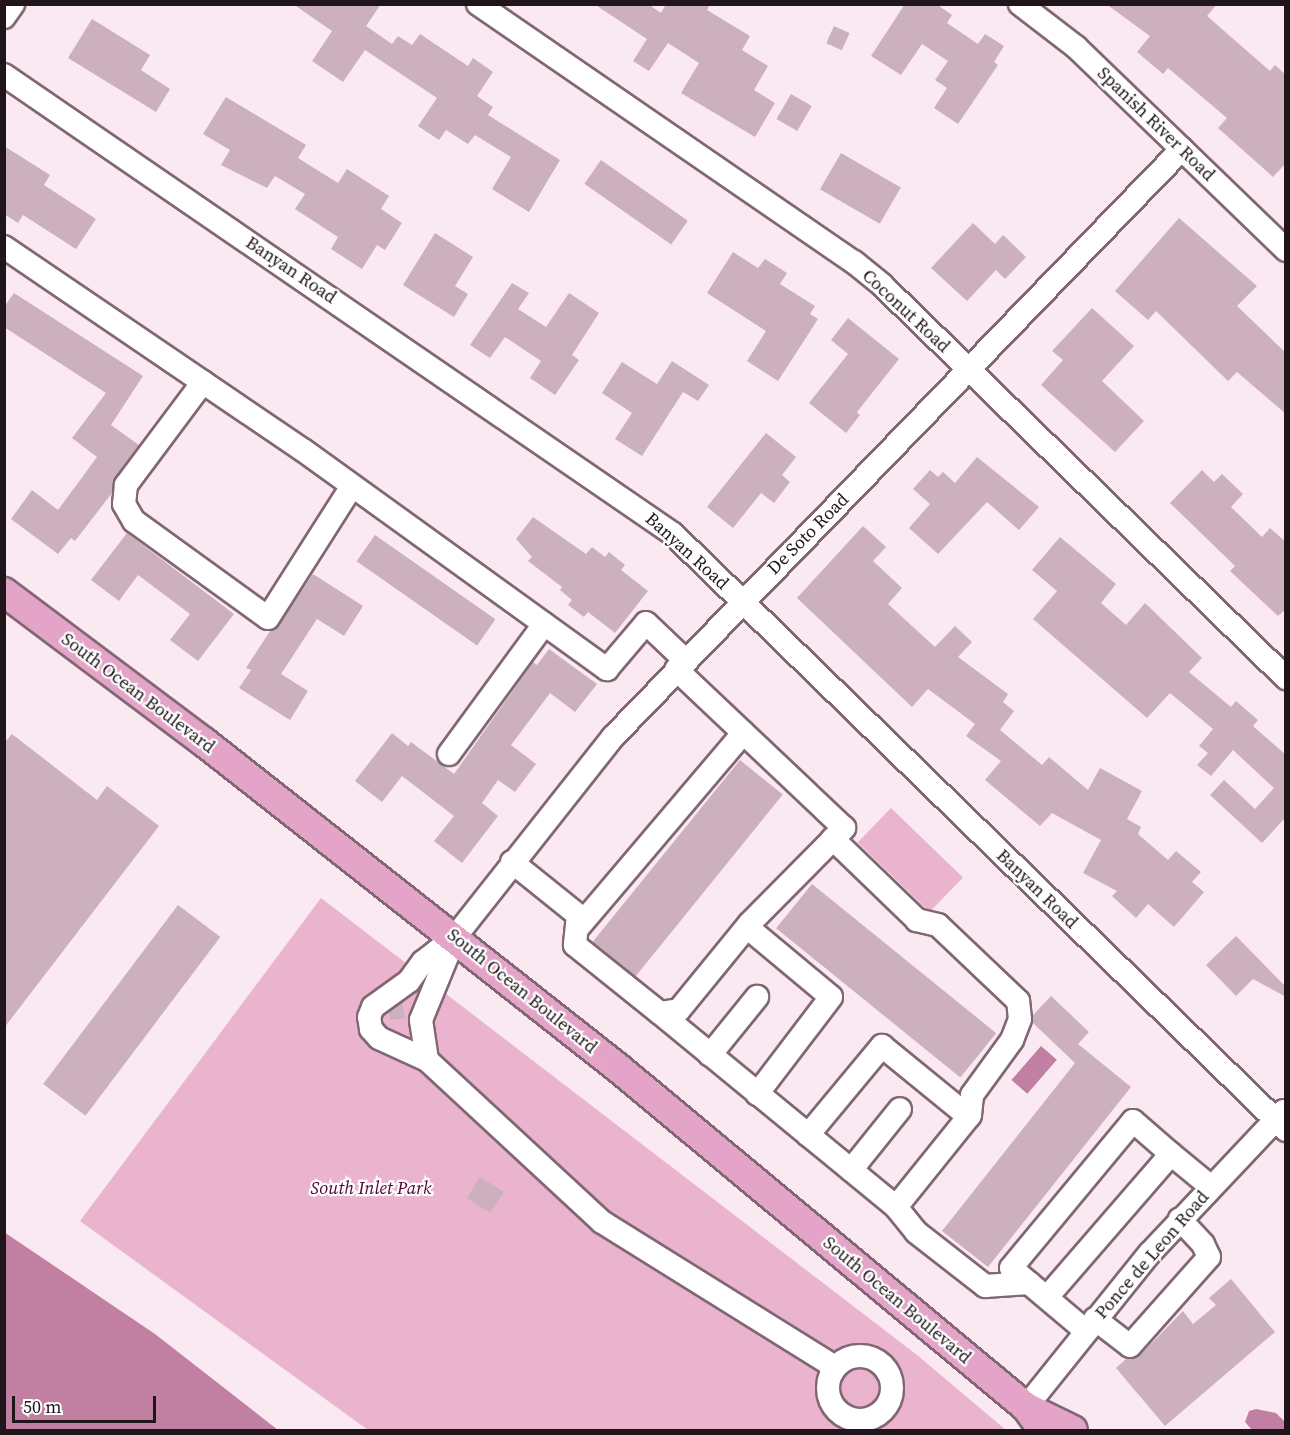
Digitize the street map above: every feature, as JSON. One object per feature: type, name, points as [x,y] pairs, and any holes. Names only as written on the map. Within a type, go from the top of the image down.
[{"type":"main road","name":"South Ocean Boulevard","points":[[4,592],[455,938],[1026,1407],[1073,1431]]},
{"type":"main road","name":"South Ocean Boulevard","points":[[1026,1407],[1043,1431]]},
{"type":"street","points":[[4,17],[13,4]]},
{"type":"street","name":"Coconut Road","points":[[478,4],[854,262],[968,369],[1286,678]]},
{"type":"street","name":"Spanish River Road","points":[[1020,4],[1077,47],[1286,250]]},
{"type":"street","name":"Banyan Road","points":[[4,75],[645,512],[742,601],[1282,1120]]},
{"type":"street","name":"De Soto Road","points":[[455,938],[598,753],[681,664],[1182,149]]},
{"type":"street","points":[[4,248],[352,486],[607,669],[646,623],[742,733],[844,828],[747,927],[679,1010],[660,1013]]},
{"type":"street","points":[[203,382],[126,486],[124,504],[134,521],[268,618],[352,486]]},
{"type":"street","points":[[449,754],[544,624]]},
{"type":"street","points":[[577,929],[742,733]]},
{"type":"street","points":[[833,839],[918,920],[938,925],[1018,1001],[1020,1019],[1012,1040],[972,1095],[969,1117],[896,1207]]},
{"type":"street","points":[[512,862],[578,915],[575,945],[896,1207],[916,1232],[985,1286],[1029,1283]]},
{"type":"street","points":[[747,927],[831,997],[758,1094]]},
{"type":"street","points":[[427,1060],[420,1020],[455,938]]},
{"type":"street","points":[[455,938],[423,962],[409,981],[373,1007],[369,1017],[371,1029],[379,1038],[427,1060],[602,1222],[835,1367]]},
{"type":"street","points":[[710,1055],[757,997]]},
{"type":"street","points":[[808,1135],[882,1046],[969,1117]]},
{"type":"street","points":[[851,1170],[900,1109]]},
{"type":"street","name":"Ponce de Leon Road","points":[[1026,1407],[1180,1219],[1282,1120]]},
{"type":"street","points":[[1180,1219],[1203,1244],[1209,1257],[1130,1346],[1047,1298],[1011,1268],[1133,1121],[1211,1187]]},
{"type":"street","points":[[1047,1298],[1171,1154]]},
{"type":"green space","points":[[891,808],[963,877],[930,912],[858,843]]},
{"type":"green space","name":"South Inlet Park","points":[[321,898],[917,1355],[1006,1430],[368,1430],[80,1221]]},
{"type":"shaded area","points":[[1041,1046],[1057,1060],[1027,1094],[1011,1080]]},
{"type":"shaded area","points":[[4,1232],[155,1334],[278,1430],[5,1430]]},
{"type":"shaded area","points":[[1256,1409],[1276,1413],[1285,1422],[1285,1430],[1252,1430],[1245,1422],[1249,1411]]},
{"type":"building","points":[[293,4],[381,4],[366,26],[392,44],[398,36],[412,45],[420,34],[468,66],[473,58],[493,72],[477,96],[493,107],[488,115],[560,160],[529,212],[492,189],[511,157],[475,135],[468,144],[446,130],[439,140],[418,126],[437,98],[365,50],[343,82],[312,61],[332,31]]},
{"type":"building","points":[[594,4],[648,4],[661,13],[666,4],[710,4],[707,10],[750,36],[742,50],[768,66],[754,90],[775,103],[755,137],[681,93],[699,63],[668,43],[649,71],[633,61],[647,39]]},
{"type":"building","points":[[905,4],[936,4],[952,15],[947,23],[978,44],[985,34],[1004,46],[994,62],[998,65],[958,124],[934,108],[947,88],[935,80],[948,61],[922,44],[901,75],[871,56]]},
{"type":"building","points":[[1106,4],[1217,4],[1207,16],[1270,71],[1275,65],[1286,75],[1286,163],[1273,177],[1218,128],[1227,118],[1168,68],[1163,74],[1137,52],[1150,36]]},
{"type":"building","points":[[92,19],[150,55],[141,70],[170,89],[156,112],[68,58]]},
{"type":"building","points":[[834,26],[850,33],[842,50],[826,43]]},
{"type":"building","points":[[791,94],[812,106],[797,131],[776,119]]},
{"type":"building","points":[[226,97],[306,145],[298,158],[338,183],[347,169],[389,196],[381,209],[402,223],[385,250],[377,245],[362,269],[331,249],[338,237],[295,209],[305,194],[275,176],[267,188],[221,165],[230,150],[203,134]]},
{"type":"building","points":[[4,146],[50,175],[44,185],[96,219],[76,249],[23,215],[18,223],[4,214]]},
{"type":"building","points":[[841,153],[901,188],[880,224],[820,189]]},
{"type":"building","points":[[601,160],[688,221],[671,245],[584,184]]},
{"type":"building","points":[[1179,218],[1257,286],[1237,306],[1286,353],[1286,414],[1237,372],[1228,381],[1156,311],[1148,320],[1115,291]]},
{"type":"building","points":[[973,223],[995,244],[1003,235],[1026,257],[1005,279],[996,270],[967,301],[931,268]]},
{"type":"building","points":[[435,233],[473,257],[455,286],[468,294],[454,317],[403,285]]},
{"type":"building","points":[[733,252],[758,268],[765,259],[787,273],[780,284],[815,306],[810,314],[818,319],[778,381],[747,361],[766,331],[707,293]]},
{"type":"building","points":[[512,283],[529,293],[518,309],[546,327],[569,293],[599,313],[572,355],[579,360],[555,395],[530,378],[541,361],[505,337],[490,358],[470,345]]},
{"type":"building","points":[[14,293],[143,376],[111,425],[139,445],[115,477],[112,493],[75,541],[71,538],[58,554],[11,519],[32,490],[58,510],[97,457],[72,438],[106,393],[4,327],[4,307]]},
{"type":"building","points":[[1092,308],[1134,346],[1102,381],[1144,421],[1115,452],[1041,385],[1063,360],[1052,351]]},
{"type":"building","points":[[848,318],[899,359],[857,412],[860,415],[846,433],[809,403],[848,354],[831,340]]},
{"type":"building","points":[[672,361],[709,385],[698,401],[683,392],[642,456],[615,439],[632,413],[602,393],[622,362],[657,384]]},
{"type":"building","points":[[766,433],[796,457],[782,475],[790,482],[774,503],[761,493],[733,528],[707,507]]},
{"type":"building","points":[[977,457],[1039,507],[1019,530],[987,502],[938,554],[909,528],[930,504],[913,489],[930,470],[938,477],[943,472],[955,483]]},
{"type":"building","points":[[1202,470],[1214,482],[1222,474],[1243,494],[1231,507],[1262,537],[1270,528],[1286,542],[1286,609],[1278,616],[1230,571],[1235,566],[1170,503]]},
{"type":"building","points":[[533,517],[586,554],[592,547],[605,557],[609,552],[625,565],[621,570],[648,591],[615,633],[588,612],[584,617],[568,605],[572,600],[560,590],[562,587],[528,561],[532,557],[516,539]]},
{"type":"building","points":[[863,526],[886,547],[873,561],[902,588],[888,604],[935,647],[955,626],[972,642],[958,657],[1008,694],[1003,702],[1014,711],[1000,730],[1042,765],[1049,757],[1088,790],[1100,768],[1142,791],[1127,819],[1141,827],[1138,834],[1168,860],[1176,851],[1201,872],[1192,882],[1204,892],[1174,927],[1148,904],[1136,918],[1112,896],[1117,891],[1083,873],[1101,840],[1052,813],[1040,826],[985,780],[1001,761],[966,736],[975,724],[928,689],[912,707],[797,598]]},
{"type":"building","points":[[127,533],[234,614],[198,661],[170,640],[190,614],[138,575],[119,601],[91,580]]},
{"type":"building","points":[[375,535],[495,619],[477,646],[357,561]]},
{"type":"building","points":[[1060,537],[1116,584],[1101,603],[1126,625],[1145,603],[1202,658],[1189,672],[1231,707],[1236,701],[1258,720],[1253,726],[1286,755],[1286,817],[1262,843],[1210,795],[1224,780],[1255,809],[1274,788],[1233,750],[1211,776],[1197,765],[1208,753],[1199,746],[1213,729],[1170,693],[1147,718],[1033,619],[1057,591],[1032,570]]},
{"type":"building","points":[[313,574],[363,606],[344,636],[317,619],[281,674],[308,691],[290,720],[239,688],[251,670],[246,668],[270,631],[279,625]]},
{"type":"building","points":[[549,649],[597,684],[575,712],[550,693],[511,745],[536,764],[515,792],[498,780],[482,803],[498,816],[462,863],[434,841],[454,816],[402,776],[382,802],[355,781],[392,733],[408,746],[411,742],[454,774],[533,662],[537,665]]},
{"type":"building","points":[[12,734],[97,800],[107,786],[159,826],[4,1028],[4,743]]},
{"type":"building","points":[[740,760],[783,795],[635,976],[593,942]]},
{"type":"building","points":[[812,884],[996,1033],[960,1077],[776,928]]},
{"type":"building","points":[[178,905],[220,937],[86,1116],[43,1084]]},
{"type":"building","points":[[1236,936],[1286,987],[1286,997],[1253,979],[1236,996],[1206,965]]},
{"type":"building","points":[[1051,996],[1089,1032],[1078,1044],[1131,1087],[988,1267],[942,1231],[1075,1063],[1033,1023],[1033,1015]]},
{"type":"building","points":[[402,1002],[405,1018],[390,1020],[389,1012]]},
{"type":"building","points":[[480,1177],[504,1192],[490,1213],[467,1198]]},
{"type":"building","points":[[1231,1279],[1275,1332],[1165,1426],[1116,1368],[1126,1359],[1140,1355],[1183,1311],[1193,1324],[1216,1305],[1209,1298]]}]
